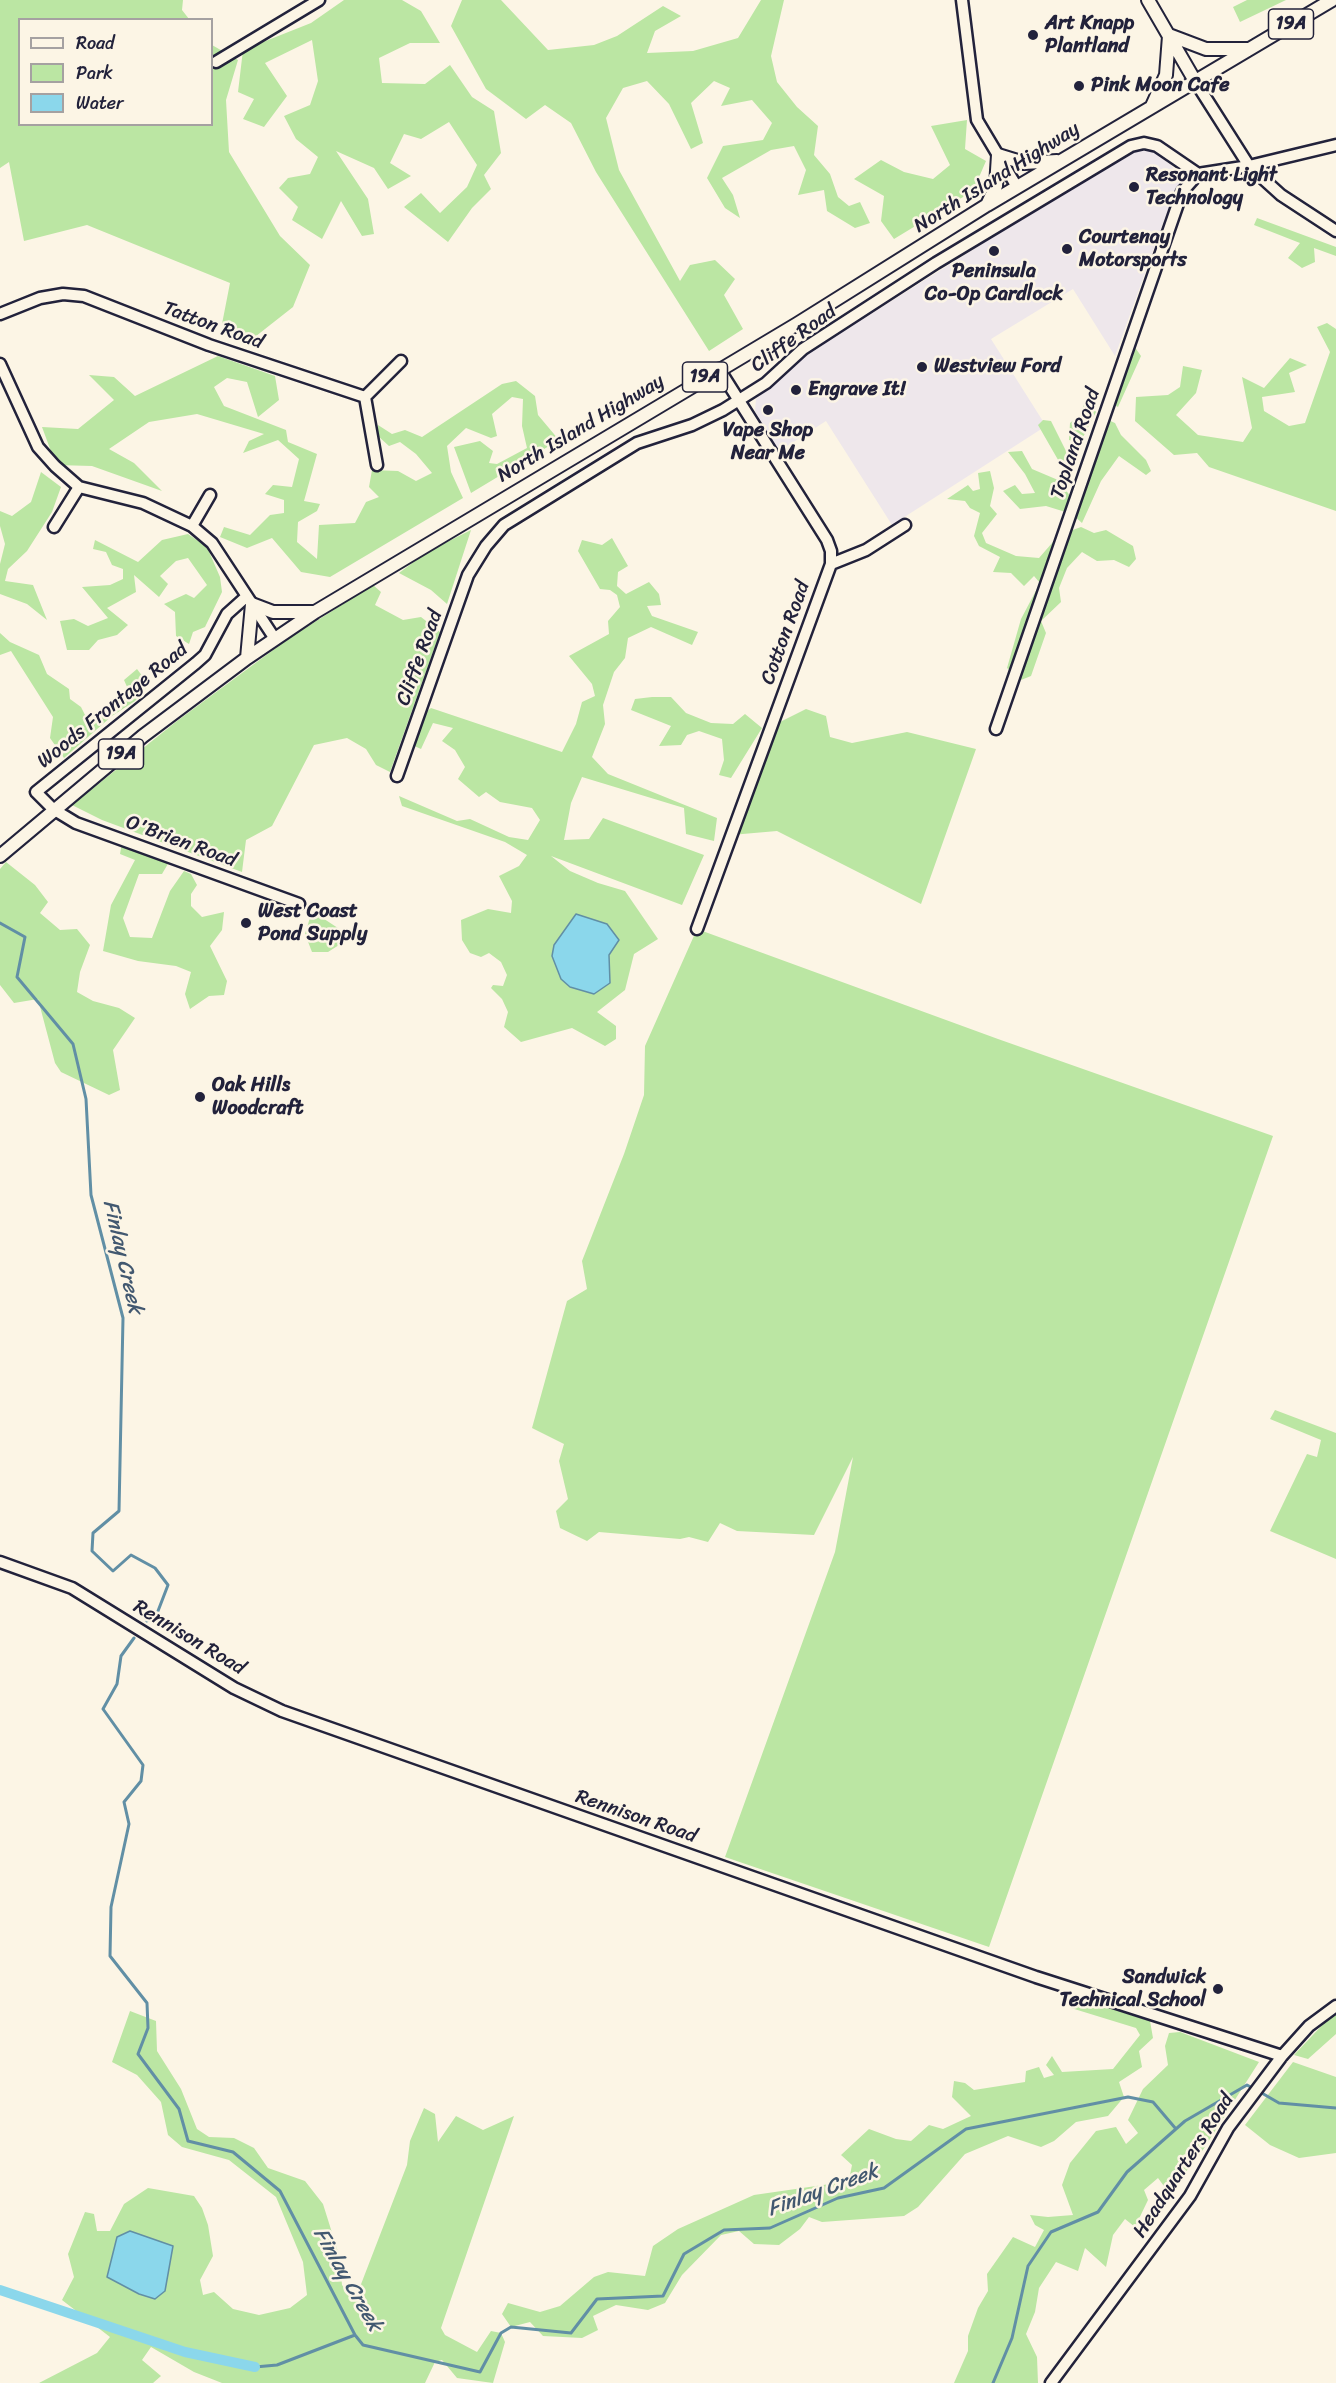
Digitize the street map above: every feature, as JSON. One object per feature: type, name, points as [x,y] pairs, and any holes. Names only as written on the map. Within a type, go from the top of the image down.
[{"type":"main road","points":[[1148,0],[1195,81]]},
{"type":"main road","name":"North Island Highway","points":[[0,856],[53,809],[144,736],[247,658],[315,612],[797,324],[987,205],[1332,0]]},
{"type":"main road","points":[[1169,35],[1206,49],[1250,49]]},
{"type":"main road","points":[[1152,106],[1166,75],[1169,35]]},
{"type":"main road","points":[[987,205],[996,186],[998,154],[1024,163],[1061,161]]},
{"type":"main road","points":[[247,658],[249,600],[273,612],[315,612]]},
{"type":"street","points":[[216,62],[319,0]]},
{"type":"street","points":[[962,0],[977,120],[1017,187]]},
{"type":"street","points":[[1195,81],[1249,166],[1281,195],[1336,231]]},
{"type":"street","name":"Cliffe Road","points":[[397,776],[468,575],[486,546],[504,525],[637,443],[699,422],[739,400],[765,383],[803,349],[936,263],[1131,146],[1144,143],[1156,146],[1170,153],[1198,174]]},
{"type":"street","points":[[1198,174],[1249,166],[1336,145]]},
{"type":"street","name":"Topland Road","points":[[996,729],[1182,192],[1198,174]]},
{"type":"street","name":"Tatton Road","points":[[0,314],[40,298],[63,294],[84,296],[209,345],[365,397]]},
{"type":"street","points":[[377,465],[365,397],[401,361]]},
{"type":"street","points":[[0,364],[5,389],[38,447],[54,466],[80,487],[143,504],[192,526],[212,543],[275,639]]},
{"type":"street","name":"Cotton Road","points":[[697,929],[831,564],[831,551],[827,540],[719,369]]},
{"type":"street","points":[[54,527],[80,487]]},
{"type":"street","points":[[192,526],[210,495]]},
{"type":"street","points":[[831,564],[866,550],[905,525]]},
{"type":"street","name":"Woods Frontage Road","points":[[53,809],[36,792],[205,655],[227,614],[249,600]]},
{"type":"street","name":"O'Brien Road","points":[[53,809],[76,823],[299,904]]},
{"type":"street","name":"Rennison Road","points":[[0,1562],[72,1588],[234,1688],[282,1711],[1036,1977],[1282,2056]]},
{"type":"street","name":"Headquarters Road","points":[[1051,2383],[1190,2196],[1228,2128],[1282,2056],[1309,2026],[1336,2006]]},
{"type":"shaded area","points":[[1138,151],[1153,151],[1172,166],[1182,182],[1170,204],[1115,356],[1073,289],[991,339],[1046,426],[892,525],[826,421],[778,452],[755,411],[756,399],[793,363],[1117,159]]},
{"type":"green space","points":[[0,0],[183,0],[182,10],[188,18],[18,18],[18,126],[213,126],[213,46],[238,60],[226,100],[229,152],[280,236],[310,265],[293,307],[251,340],[222,324],[230,283],[87,225],[24,241],[9,162],[0,168]]},
{"type":"green space","points":[[344,0],[402,0],[421,11],[440,43],[410,43],[379,58],[382,83],[425,84],[450,65],[472,97],[494,111],[501,153],[484,175],[491,189],[472,208],[448,242],[404,207],[421,193],[440,213],[467,187],[477,165],[449,122],[421,139],[404,134],[390,163],[411,176],[388,189],[374,168],[336,151],[368,199],[374,234],[362,236],[341,201],[322,239],[292,220],[298,207],[279,188],[288,178],[310,174],[318,157],[296,139],[284,116],[310,105],[318,81],[312,40],[265,63],[287,96],[264,127],[243,119],[254,99],[238,92],[243,50],[311,23]]},
{"type":"green space","points":[[462,0],[501,0],[548,50],[594,45],[617,36],[663,6],[681,16],[655,31],[647,53],[693,51],[738,38],[761,0],[784,0],[771,56],[777,82],[797,107],[818,126],[814,155],[830,174],[838,197],[849,206],[860,202],[870,223],[855,228],[827,211],[824,190],[798,195],[806,170],[794,146],[771,150],[722,178],[733,195],[740,218],[725,208],[707,178],[723,146],[763,140],[772,123],[752,100],[721,106],[730,88],[714,81],[691,103],[703,143],[691,149],[669,104],[647,81],[623,88],[606,118],[619,170],[680,281],[690,265],[715,260],[735,279],[724,295],[743,329],[709,351],[596,172],[571,123],[545,105],[526,119],[486,89],[451,26]]},
{"type":"green space","points":[[1247,0],[1286,0],[1240,22],[1233,7]]},
{"type":"green space","points":[[967,120],[965,149],[986,161],[973,191],[894,239],[881,221],[884,196],[854,179],[881,160],[904,172],[933,179],[950,165],[931,126]]},
{"type":"green space","points":[[1257,218],[1336,247],[1336,256],[1314,248],[1315,262],[1302,268],[1288,258],[1300,243],[1254,225]]},
{"type":"green space","points":[[1327,323],[1336,329],[1336,511],[1209,467],[1197,453],[1174,455],[1135,421],[1136,397],[1168,395],[1180,387],[1183,366],[1202,370],[1196,393],[1176,415],[1198,435],[1243,442],[1252,428],[1242,377],[1264,388],[1290,358],[1307,365],[1289,373],[1295,392],[1262,397],[1264,411],[1289,426],[1305,423],[1330,352],[1317,327]]},
{"type":"green space","points":[[1134,346],[1141,356],[1118,407],[1106,400]]},
{"type":"green space","points":[[218,356],[275,376],[279,400],[258,417],[247,382],[227,378],[214,387],[224,406],[286,430],[288,442],[317,454],[304,501],[320,504],[317,511],[298,522],[297,542],[317,559],[319,525],[355,523],[366,502],[379,497],[369,487],[372,470],[398,471],[416,481],[432,473],[416,454],[400,442],[389,446],[378,436],[378,425],[392,434],[405,430],[422,437],[502,384],[516,381],[535,396],[538,415],[559,440],[471,493],[454,447],[480,441],[493,451],[489,463],[497,464],[527,448],[522,426],[523,399],[512,397],[492,414],[497,436],[491,438],[466,428],[447,446],[451,472],[463,498],[330,577],[301,572],[272,538],[247,548],[220,537],[224,527],[250,535],[270,515],[284,513],[284,500],[265,494],[273,485],[292,487],[299,459],[278,440],[243,453],[249,441],[264,434],[197,414],[149,422],[109,449],[134,463],[162,491],[92,466],[56,465],[42,427],[78,429],[114,400],[89,375],[114,377],[135,396]]},
{"type":"green space","points":[[1086,397],[1096,412],[1080,443],[1069,440],[1070,423],[1081,414]]},
{"type":"green space","points":[[1101,417],[1115,423],[1121,435],[1146,460],[1151,471],[1146,475],[1119,456],[1101,481],[1082,523],[1072,514],[1046,506],[1020,509],[1003,491],[1015,485],[1022,494],[1035,493],[1025,474],[1008,452],[1022,451],[1032,469],[1058,480],[1071,497]]},
{"type":"green space","points":[[1043,420],[1051,421],[1071,461],[1061,465],[1038,425]]},
{"type":"green space","points":[[990,471],[994,488],[990,506],[997,514],[982,533],[986,543],[1016,556],[1039,558],[1059,535],[1081,527],[1094,533],[1106,530],[1133,546],[1136,559],[1129,567],[1114,560],[1097,561],[1082,552],[1067,568],[1059,588],[1061,602],[1041,621],[1046,633],[1031,676],[1021,680],[1007,668],[1021,619],[1040,583],[1034,576],[1024,586],[1011,573],[993,572],[1000,557],[979,546],[974,536],[980,513],[970,508],[965,501],[947,499],[968,485],[973,491],[980,489],[978,473]]},
{"type":"green space","points":[[41,472],[61,487],[52,512],[27,551],[8,569],[5,581],[33,585],[47,620],[27,604],[0,594],[0,564],[5,544],[0,526],[0,511],[12,516],[31,502]]},
{"type":"green space","points":[[471,530],[447,604],[431,590],[399,573],[427,552]]},
{"type":"green space","points":[[188,534],[207,547],[220,577],[222,592],[205,627],[193,632],[189,644],[176,636],[175,612],[164,604],[186,594],[194,598],[207,585],[188,558],[176,561],[160,576],[168,584],[159,597],[134,575],[136,592],[107,608],[128,625],[117,635],[98,640],[89,650],[67,650],[60,621],[74,619],[88,626],[108,618],[82,587],[110,585],[123,579],[123,569],[112,565],[106,552],[93,549],[95,540],[138,562],[162,540]]},
{"type":"green space","points":[[612,538],[628,566],[618,572],[617,586],[626,594],[649,582],[659,594],[661,605],[647,606],[652,616],[698,632],[692,645],[651,627],[628,638],[625,658],[614,672],[603,705],[605,724],[592,757],[608,774],[717,818],[714,841],[686,834],[684,808],[582,777],[571,803],[564,840],[589,839],[603,818],[704,855],[682,905],[551,856],[570,871],[625,891],[658,939],[634,954],[625,990],[597,1012],[616,1026],[616,1039],[605,1046],[572,1028],[521,1042],[504,1027],[508,1012],[502,999],[491,988],[493,985],[503,986],[507,975],[501,962],[489,953],[481,957],[470,953],[462,940],[461,920],[488,909],[511,913],[512,901],[499,876],[519,866],[527,855],[505,842],[402,806],[399,796],[457,821],[470,819],[509,837],[528,840],[540,820],[532,808],[500,802],[486,792],[479,797],[458,779],[465,767],[455,750],[442,741],[453,728],[433,723],[421,749],[410,744],[421,716],[431,708],[562,752],[576,724],[582,702],[595,696],[592,684],[569,656],[609,634],[608,621],[620,607],[617,595],[610,590],[600,589],[578,551],[582,540],[602,545]],"holes":[[[609,955],[610,983],[561,979],[559,969]]]},
{"type":"green space","points":[[373,585],[381,592],[375,605],[403,620],[421,617],[440,632],[390,772],[376,765],[366,749],[347,738],[314,745],[272,826],[246,840],[242,872],[102,820],[72,805],[177,721],[288,639]]},
{"type":"green space","points":[[0,633],[10,642],[39,655],[47,674],[69,689],[70,699],[81,707],[89,723],[128,689],[124,680],[137,669],[149,685],[135,701],[112,716],[64,758],[50,738],[53,717],[11,651],[0,655]]},
{"type":"green space","points":[[671,697],[686,713],[711,723],[733,724],[745,714],[762,728],[731,778],[719,775],[724,760],[722,739],[699,731],[687,735],[681,745],[659,746],[671,726],[631,710],[635,699]]},
{"type":"green space","points":[[806,709],[826,716],[830,737],[852,743],[907,732],[976,749],[921,904],[777,831],[731,835],[770,727]]},
{"type":"green space","points":[[122,843],[169,862],[162,874],[139,874],[123,918],[130,937],[152,938],[170,891],[184,871],[191,874],[197,885],[191,894],[191,906],[202,917],[224,912],[222,930],[210,946],[227,981],[224,995],[209,996],[190,1009],[185,994],[191,972],[176,966],[138,961],[103,951],[111,905],[135,860],[120,854]]},
{"type":"green space","points":[[6,862],[35,885],[48,902],[40,913],[60,930],[77,929],[90,945],[80,972],[77,992],[93,1001],[119,1008],[135,1018],[113,1050],[120,1090],[109,1095],[61,1072],[55,1063],[38,999],[14,1003],[0,985],[0,869]]},
{"type":"green space","points":[[312,911],[344,932],[339,945],[328,952],[312,952],[305,934]]},
{"type":"green space","points":[[697,929],[1273,1136],[989,1947],[725,1857],[835,1552],[853,1457],[814,1535],[737,1531],[720,1523],[708,1542],[689,1537],[680,1539],[599,1532],[587,1541],[560,1528],[556,1511],[568,1499],[559,1461],[564,1444],[532,1428],[567,1301],[587,1289],[582,1261],[624,1154],[644,1095],[645,1046]]},
{"type":"green space","points":[[1275,1410],[1336,1433],[1336,1559],[1270,1531],[1307,1454],[1317,1457],[1321,1440],[1270,1419]]},
{"type":"green space","points":[[1077,1998],[1150,2021],[1153,2038],[1139,2051],[1142,2067],[1119,2082],[1124,2097],[1108,2116],[1076,2122],[1054,2141],[1041,2147],[1008,2136],[965,2154],[918,2207],[904,2216],[822,2222],[809,2217],[800,2229],[779,2245],[754,2244],[739,2231],[721,2235],[682,2275],[665,2303],[648,2310],[616,2305],[593,2316],[598,2330],[582,2338],[543,2336],[530,2322],[511,2327],[502,2314],[508,2303],[540,2312],[560,2306],[594,2277],[608,2272],[645,2276],[653,2246],[678,2229],[754,2195],[830,2184],[850,2175],[852,2165],[841,2155],[869,2129],[896,2139],[911,2141],[929,2125],[943,2129],[971,2116],[952,2097],[954,2081],[965,2083],[974,2090],[1025,2082],[1026,2071],[1039,2067],[1044,2078],[1054,2075],[1046,2065],[1052,2056],[1062,2072],[1113,2069],[1140,2035],[1136,2028],[1071,2008]]},
{"type":"green space","points":[[130,2011],[156,2021],[157,2051],[181,2089],[197,2129],[209,2137],[234,2138],[254,2148],[268,2168],[305,2181],[323,2204],[339,2255],[342,2285],[349,2294],[358,2292],[407,2165],[410,2141],[424,2108],[435,2114],[438,2142],[456,2116],[483,2130],[514,2116],[441,2328],[445,2335],[477,2352],[491,2331],[501,2333],[505,2342],[493,2383],[457,2378],[442,2360],[435,2362],[425,2383],[222,2383],[194,2372],[151,2347],[142,2360],[161,2376],[153,2383],[39,2383],[97,2353],[110,2337],[62,2300],[74,2277],[68,2254],[85,2212],[94,2214],[97,2231],[110,2231],[124,2204],[148,2188],[194,2196],[202,2208],[208,2225],[213,2256],[200,2280],[203,2295],[214,2292],[233,2309],[259,2315],[290,2308],[307,2295],[303,2262],[276,2197],[229,2160],[182,2147],[168,2135],[161,2102],[137,2075],[112,2062]]},
{"type":"green space","points":[[1336,2014],[1336,2034],[1308,2059],[1294,2055],[1328,2019]]},
{"type":"green space","points":[[1180,2032],[1259,2062],[1201,2153],[1169,2193],[1158,2178],[1144,2190],[1148,2200],[1135,2227],[1125,2219],[1113,2235],[1106,2267],[1085,2248],[1078,2271],[1056,2262],[1039,2288],[1035,2312],[1026,2334],[1037,2357],[1038,2383],[954,2383],[968,2351],[968,2336],[978,2308],[988,2291],[987,2274],[1013,2237],[1035,2247],[1044,2230],[1035,2225],[1030,2215],[1048,2217],[1073,2215],[1062,2185],[1070,2163],[1096,2131],[1116,2127],[1126,2144],[1138,2133],[1128,2120],[1143,2089],[1168,2065],[1165,2046],[1169,2033]]},
{"type":"green space","points":[[1293,2062],[1336,2077],[1336,2153],[1299,2158],[1270,2145],[1245,2125]]},
{"type":"water","points":[[576,914],[607,924],[619,940],[609,955],[610,983],[594,994],[570,987],[561,979],[552,956],[554,945]]},
{"type":"water","points":[[130,2231],[173,2246],[165,2291],[155,2299],[139,2294],[107,2277],[117,2237]]},
{"type":"waterway","name":"Finlay Creek","points":[[0,923],[25,937],[17,977],[73,1044],[86,1099],[91,1195],[123,1318],[119,1511],[93,1533],[92,1551],[113,1571],[131,1555],[155,1568],[168,1585],[158,1611],[147,1621]]},
{"type":"waterway","name":"Finlay Creek","points":[[134,1638],[121,1656],[117,1684],[103,1709],[143,1765],[141,1781],[124,1802],[129,1824],[111,1907],[110,1956],[147,2003],[148,2028],[138,2054],[179,2109],[188,2141],[233,2152],[280,2191],[355,2335],[363,2345],[480,2372],[501,2333],[511,2327],[571,2333],[597,2299],[663,2296],[684,2254],[724,2230],[770,2228],[838,2198],[884,2188],[966,2129],[1128,2097],[1153,2102],[1176,2129]]},
{"type":"waterway","points":[[993,2383],[1012,2338],[1028,2266],[1051,2232],[1098,2212],[1127,2172],[1185,2121],[1247,2085],[1254,2089]]},
{"type":"waterway","points":[[1260,2092],[1279,2103],[1336,2108]]},
{"type":"waterway","points":[[0,2290],[185,2352],[255,2367]]},
{"type":"waterway","points":[[255,2367],[277,2365],[355,2335]]},
{"type":"place","name":"Art Knapp Plantland","points":[[1033,35]]},
{"type":"place","name":"Pink Moon Cafe","points":[[1079,86]]},
{"type":"place","name":"Resonant Light Technology","points":[[1134,187]]},
{"type":"place","name":"Courtenay Motorsports","points":[[1067,249]]},
{"type":"place","name":"Peninsula Co-Op Cardlock","points":[[994,251]]},
{"type":"place","name":"Westview Ford","points":[[922,367]]},
{"type":"place","name":"Engrave It!","points":[[796,390]]},
{"type":"place","name":"Vape Shop Near Me","points":[[768,410]]},
{"type":"place","name":"West Coast Pond Supply","points":[[246,923]]},
{"type":"place","name":"Oak Hills Woodcraft","points":[[200,1097]]},
{"type":"place","name":"Sandwick Technical School","points":[[1218,1989]]}]
